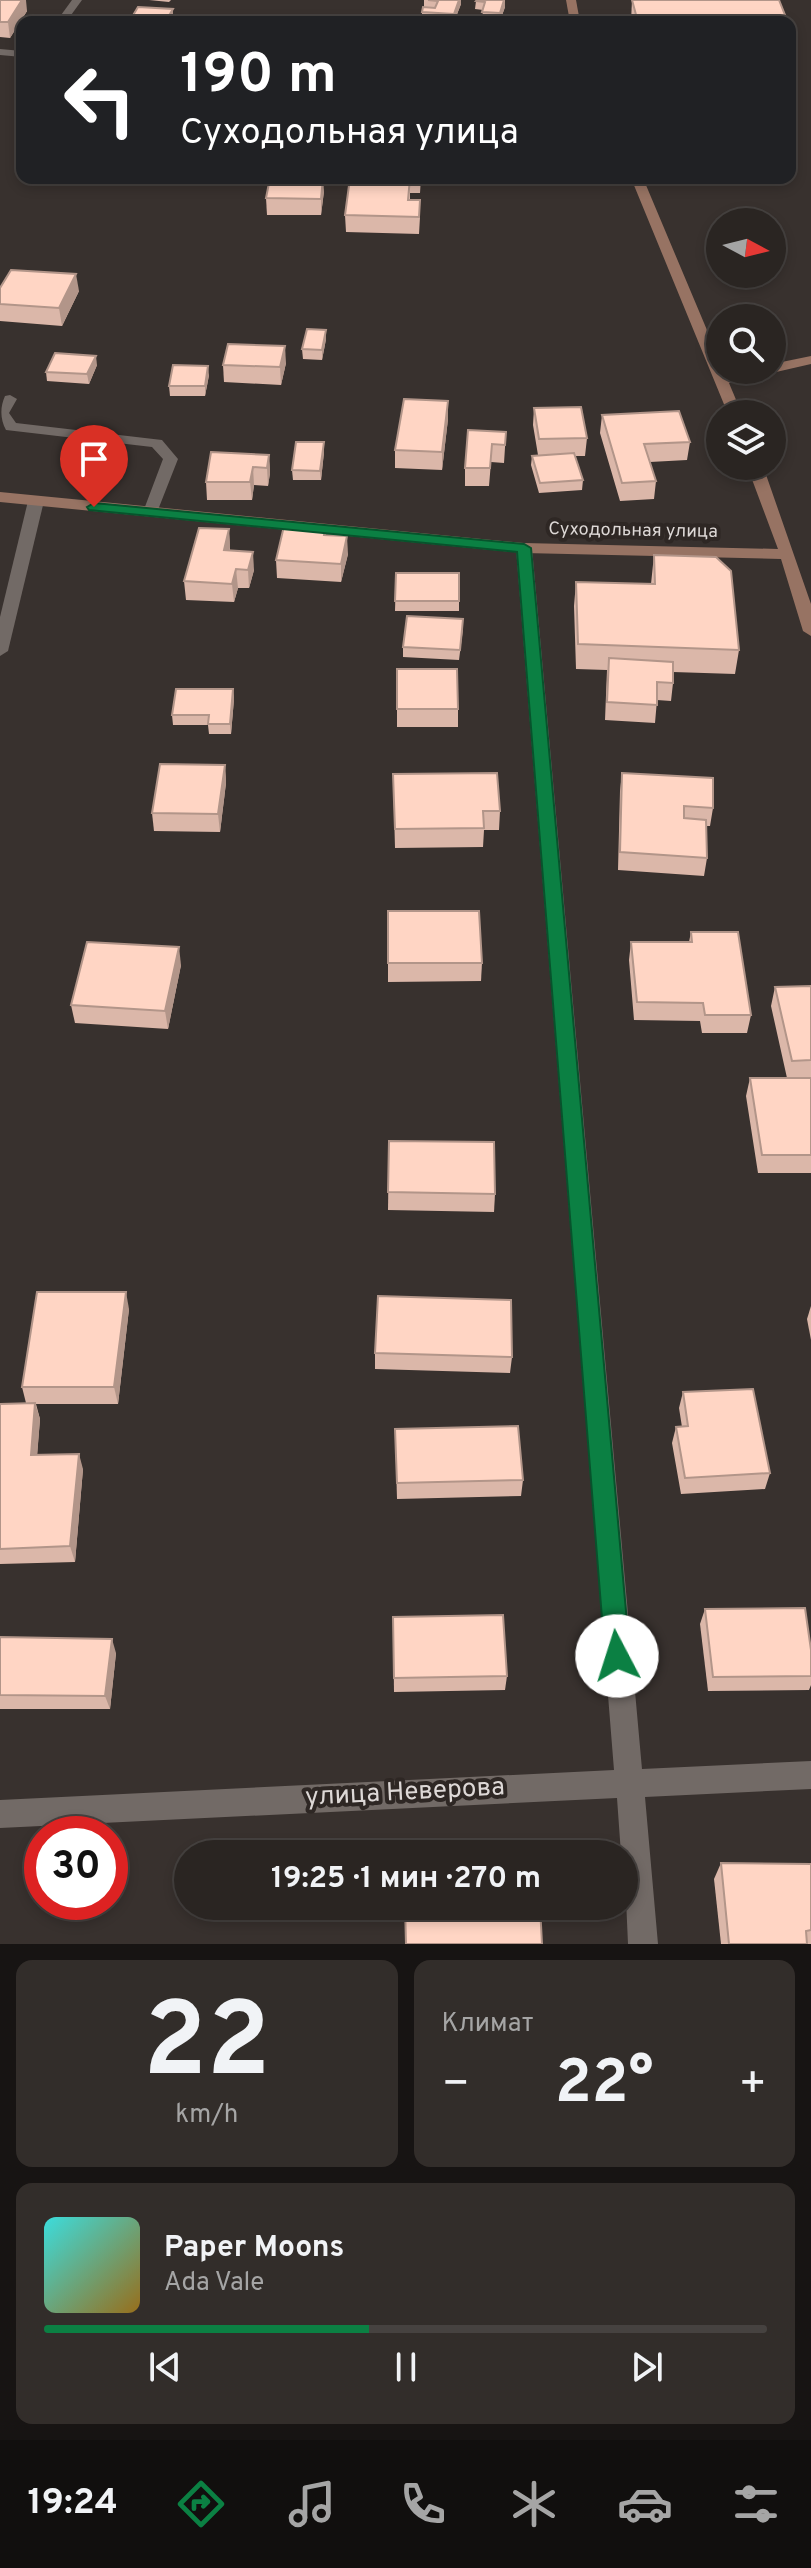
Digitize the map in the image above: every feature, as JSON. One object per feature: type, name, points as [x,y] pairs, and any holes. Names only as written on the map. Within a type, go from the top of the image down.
[{"type":"street","points":[[640,184],[706,342]]},
{"type":"street","points":[[786,365],[811,360]]},
{"type":"street","points":[[10,399],[2,413],[11,427],[157,443],[171,459],[151,512]]},
{"type":"street","points":[[760,480],[788,554],[811,631]]},
{"type":"street","name":"Суходольная улица","points":[[0,497],[524,548],[788,554]]},
{"type":"street","points":[[0,651],[36,501]]},
{"type":"street","points":[[524,548],[643,1944]]},
{"type":"street","name":"улица Неверова","points":[[0,1814],[811,1775]]},
{"type":"building","points":[[0,0],[22,0],[8,22],[0,22]]},
{"type":"building","points":[[428,0],[459,0],[454,14],[422,12],[423,7],[435,8],[438,1]]},
{"type":"building","points":[[477,0],[504,0],[500,13],[482,12],[485,2]]},
{"type":"building","points":[[632,0],[779,0],[785,16],[636,16]]},
{"type":"building","points":[[138,7],[173,9],[169,16],[133,16]]},
{"type":"building","points":[[269,184],[322,184],[321,199],[266,198]]},
{"type":"building","points":[[349,184],[409,184],[408,200],[420,200],[419,217],[345,215]]},
{"type":"building","points":[[11,270],[76,274],[59,308],[0,304],[0,288]]},
{"type":"building","points":[[307,329],[326,330],[322,350],[302,349]]},
{"type":"building","points":[[228,344],[285,346],[280,367],[223,365]]},
{"type":"building","points":[[55,353],[96,356],[87,374],[46,372]]},
{"type":"building","points":[[173,365],[208,366],[205,386],[169,386]]},
{"type":"building","points":[[404,399],[448,401],[442,452],[395,450]]},
{"type":"building","points":[[581,407],[587,438],[539,439],[534,408]]},
{"type":"building","points":[[679,411],[690,442],[644,444],[656,481],[622,483],[602,415]]},
{"type":"building","points":[[468,430],[506,432],[505,445],[492,444],[490,468],[465,468]]},
{"type":"building","points":[[296,442],[324,442],[320,471],[292,470]]},
{"type":"building","points":[[211,452],[269,455],[267,468],[253,467],[250,482],[206,482]]},
{"type":"building","points":[[574,453],[583,480],[540,483],[532,456]]},
{"type":"building","points":[[284,526],[325,528],[324,535],[347,536],[341,564],[276,560]]},
{"type":"building","points":[[199,528],[229,529],[224,550],[253,552],[248,570],[236,569],[232,584],[184,581]]},
{"type":"building","points":[[654,555],[716,557],[731,571],[739,650],[578,644],[576,582],[655,584]]},
{"type":"building","points":[[396,573],[459,573],[459,601],[395,601]]},
{"type":"building","points":[[407,616],[463,619],[460,650],[403,647]]},
{"type":"building","points":[[609,658],[673,662],[673,683],[657,682],[657,705],[607,702]]},
{"type":"building","points":[[397,669],[457,669],[458,709],[397,709]]},
{"type":"building","points":[[176,689],[233,689],[230,724],[208,724],[209,715],[172,715]]},
{"type":"building","points":[[160,764],[225,765],[218,814],[152,813]]},
{"type":"building","points":[[497,773],[500,811],[483,811],[484,828],[395,829],[393,774]]},
{"type":"building","points":[[622,773],[713,778],[713,808],[684,806],[684,818],[706,820],[707,858],[620,852]]},
{"type":"building","points":[[388,911],[479,911],[482,963],[388,963]]},
{"type":"building","points":[[691,932],[738,932],[751,1015],[705,1015],[703,1003],[637,1002],[631,942],[692,942]]},
{"type":"building","points":[[87,942],[179,947],[165,1011],[71,1005]]},
{"type":"building","points":[[811,986],[811,1060],[792,1061],[775,987]]},
{"type":"building","points":[[750,1078],[811,1078],[811,1155],[762,1155]]},
{"type":"building","points":[[389,1141],[494,1142],[495,1194],[388,1192]]},
{"type":"building","points":[[37,1292],[126,1292],[114,1387],[22,1387]]},
{"type":"building","points":[[378,1296],[511,1300],[512,1357],[375,1353]]},
{"type":"building","points":[[753,1389],[770,1473],[685,1478],[676,1427],[688,1426],[683,1392]]},
{"type":"building","points":[[35,1403],[31,1455],[79,1454],[70,1546],[0,1549],[0,1404]]},
{"type":"building","points":[[518,1426],[523,1480],[397,1483],[395,1429]]},
{"type":"building","points":[[805,1608],[811,1676],[713,1677],[705,1609]]},
{"type":"building","points":[[503,1615],[507,1676],[394,1678],[393,1617]]},
{"type":"building","points":[[0,1637],[112,1639],[105,1696],[0,1695]]},
{"type":"building","points":[[721,1863],[811,1864],[811,1930],[806,1931],[807,1944],[729,1944]]},
{"type":"building","points":[[405,1920],[541,1920],[542,1944],[406,1944]]},
{"type":"route","points":[[94,507],[524,548],[617,1656]]}]
